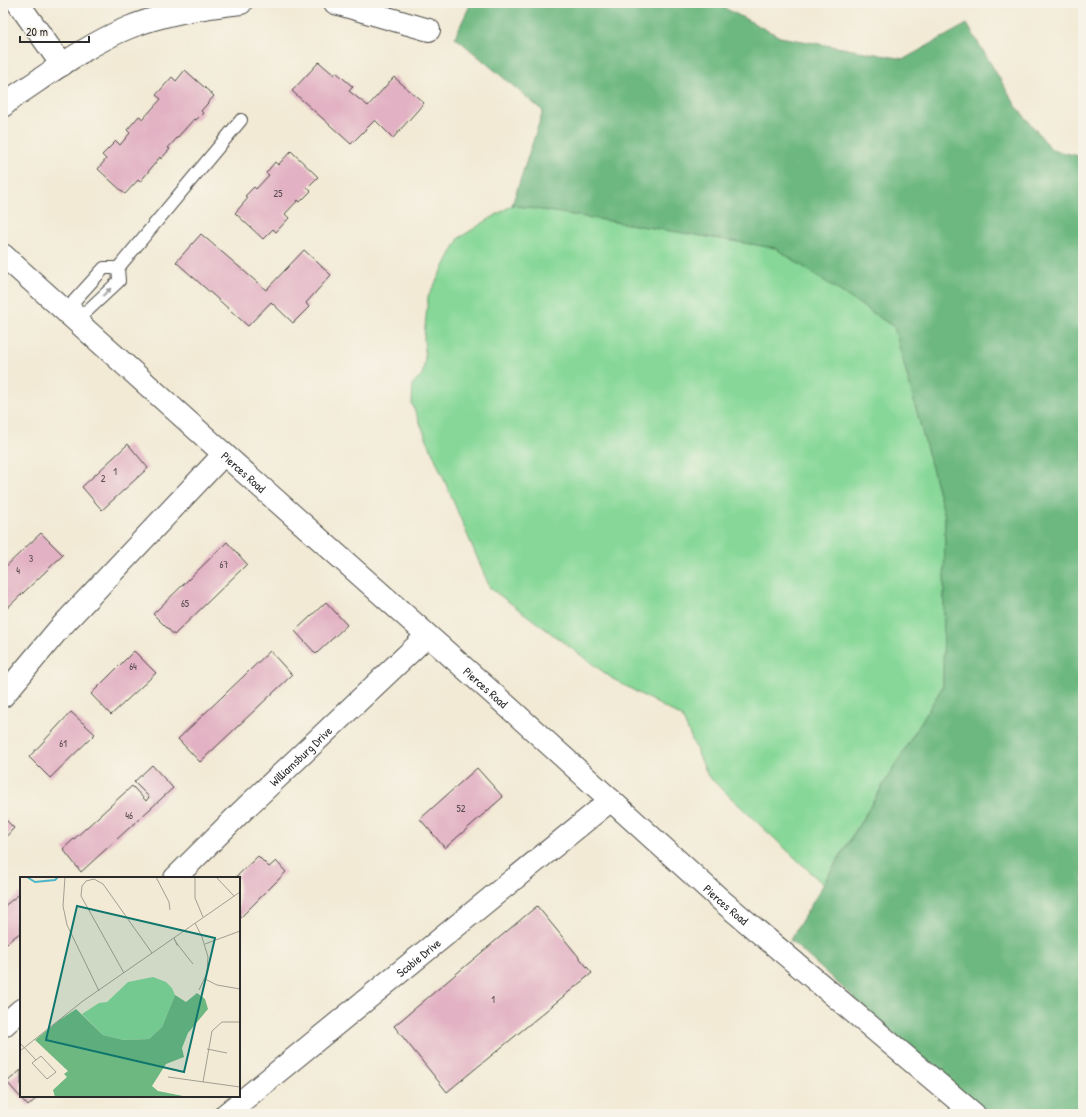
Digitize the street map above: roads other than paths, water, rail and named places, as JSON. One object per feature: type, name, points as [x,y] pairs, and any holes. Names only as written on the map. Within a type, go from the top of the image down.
[{"type":"street","points":[[18,3],[62,66]]},
{"type":"street","points":[[3,106],[12,98],[90,47],[130,27],[162,17],[208,6],[241,3]]},
{"type":"street","points":[[335,3],[429,30]]},
{"type":"street","name":"Pierces Road","points":[[3,255],[73,313],[224,454],[722,901],[974,1114]]},
{"type":"street","points":[[3,696],[58,630],[224,454]]},
{"type":"street","name":"Williamsburg Drive","points":[[176,877],[239,814],[427,636]]},
{"type":"street","name":"Scobie Drive","points":[[226,1114],[611,800]]},
{"type":"street","points":[[3,1026],[20,1011]]},
{"type":"lane","points":[[118,268],[104,268],[74,301],[73,313],[86,312],[118,281],[118,268],[241,120]]}]
